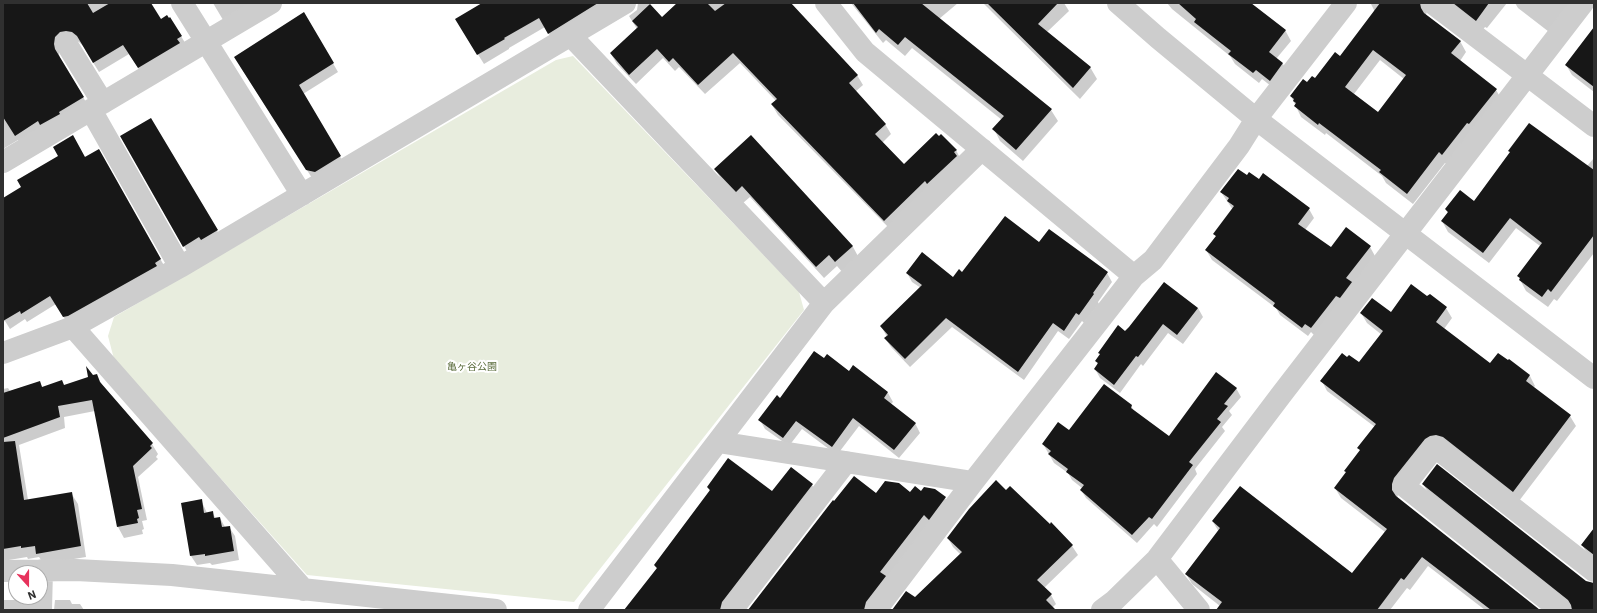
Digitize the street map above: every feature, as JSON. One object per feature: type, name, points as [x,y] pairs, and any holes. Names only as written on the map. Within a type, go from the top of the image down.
[{"type":"street","points":[[182,3],[302,195]]},
{"type":"street","points":[[3,162],[271,3]]},
{"type":"street","points":[[3,354],[73,327],[180,267],[571,36],[596,10],[625,3]]},
{"type":"street","points":[[826,3],[865,52],[1134,276]]},
{"type":"street","points":[[1118,3],[1256,119],[1594,378]]},
{"type":"street","points":[[876,610],[972,482],[1134,276],[1153,260],[1239,146],[1256,119],[1346,3]]},
{"type":"street","points":[[1432,3],[1526,76],[1594,126]]},
{"type":"street","points":[[1102,610],[1114,601],[1157,559],[1583,3]]},
{"type":"street","points":[[571,36],[824,303]]},
{"type":"street","points":[[66,43],[180,267]]},
{"type":"street","points":[[589,610],[824,303],[982,149]]},
{"type":"street","points":[[73,327],[304,590]]},
{"type":"street","points":[[718,442],[972,482]]},
{"type":"street","points":[[1560,610],[1404,486],[1435,447],[1594,571]]},
{"type":"street","points":[[732,610],[846,462]]},
{"type":"street","points":[[1157,559],[1199,610]]},
{"type":"street","points":[[48,570],[172,575],[484,609]]},
{"type":"green space","name":"亀ヶ谷公園","points":[[573,56],[799,292],[804,310],[574,602],[307,575],[114,359],[108,336],[114,317],[556,60]]},
{"type":"building","points":[[3,3],[87,3],[93,13],[110,3],[151,3],[161,19],[167,15],[169,18],[170,17],[182,36],[177,39],[180,43],[138,68],[123,45],[93,63],[77,36],[72,32],[60,32],[55,37],[55,49],[84,97],[59,112],[60,114],[40,125],[38,121],[15,136],[3,117]]},
{"type":"building","points":[[482,3],[598,3],[548,34],[539,18],[477,55],[455,19]]},
{"type":"building","points":[[677,3],[707,3],[715,11],[726,3],[791,3],[858,75],[849,83],[886,124],[875,134],[904,164],[936,133],[939,136],[941,134],[957,150],[954,152],[957,156],[927,184],[925,181],[884,221],[771,104],[777,99],[733,53],[698,85],[673,58],[669,62],[657,49],[629,75],[610,53],[638,27],[632,21],[650,4],[662,17]]},
{"type":"building","points":[[853,3],[921,3],[1052,109],[1016,150],[992,129],[1004,116],[905,37],[898,45],[879,29],[876,33]]},
{"type":"building","points":[[987,3],[1058,3],[1038,24],[1091,67],[1073,88]]},
{"type":"building","points":[[1178,3],[1251,3],[1286,30],[1269,52],[1283,63],[1270,81],[1256,70],[1253,73],[1228,54],[1231,51],[1194,22],[1196,19]]},
{"type":"building","points":[[1380,3],[1420,3],[1424,13],[1461,41],[1451,53],[1497,89],[1469,124],[1467,123],[1442,155],[1439,152],[1407,194],[1379,172],[1381,170],[1294,106],[1296,103],[1290,96],[1303,79],[1307,82],[1312,76],[1315,78],[1335,52],[1340,56]],"holes":[[[1373,50],[1406,75],[1378,112],[1345,87]]]},
{"type":"building","points":[[1453,3],[1489,3],[1476,21]]},
{"type":"building","points":[[304,12],[334,63],[299,85],[341,156],[315,172],[306,170],[234,57]]},
{"type":"building","points":[[1594,27],[1594,87],[1565,65]]},
{"type":"building","points":[[151,118],[218,230],[201,240],[199,237],[183,247],[120,136]]},
{"type":"building","points":[[1529,123],[1594,170],[1594,235],[1551,292],[1548,289],[1542,297],[1519,280],[1520,278],[1517,276],[1542,243],[1510,218],[1483,253],[1441,221],[1448,212],[1445,209],[1460,190],[1474,201]]},
{"type":"building","points":[[73,135],[85,157],[99,149],[161,259],[155,263],[157,266],[68,316],[63,317],[50,296],[21,314],[20,311],[3,321],[3,198],[21,187],[17,180],[58,156],[53,147]]},
{"type":"building","points":[[751,135],[853,246],[835,262],[829,255],[816,267],[742,186],[736,192],[714,169]]},
{"type":"building","points":[[1238,169],[1247,175],[1249,172],[1259,179],[1263,173],[1310,208],[1298,224],[1331,247],[1346,227],[1371,246],[1346,278],[1352,282],[1340,298],[1336,296],[1311,328],[1305,324],[1302,328],[1273,306],[1275,303],[1205,250],[1216,236],[1213,234],[1234,206],[1227,201],[1229,198],[1220,192]]},
{"type":"building","points":[[1005,216],[1039,242],[1049,229],[1108,272],[1093,293],[1094,294],[1079,315],[1076,313],[1064,331],[1053,323],[1018,372],[946,318],[905,359],[884,338],[888,335],[880,326],[922,285],[906,273],[922,252],[953,277],[959,269],[962,272]]},
{"type":"building","points":[[1164,282],[1198,308],[1177,335],[1163,324],[1114,385],[1094,369],[1098,363],[1095,361],[1100,354],[1098,353],[1118,325],[1125,331],[1129,327]]},
{"type":"building","points":[[1411,284],[1427,296],[1430,294],[1447,307],[1436,322],[1490,363],[1498,353],[1508,360],[1509,359],[1530,375],[1526,381],[1571,415],[1513,492],[1443,437],[1436,435],[1425,439],[1394,478],[1392,484],[1392,490],[1396,496],[1540,610],[1491,610],[1422,557],[1404,580],[1401,578],[1377,610],[1216,610],[1222,602],[1185,574],[1220,528],[1212,521],[1240,486],[1352,573],[1387,529],[1334,488],[1346,472],[1344,471],[1360,450],[1357,448],[1376,424],[1320,381],[1342,353],[1347,357],[1349,355],[1359,362],[1383,331],[1360,313],[1372,298],[1391,312]]},
{"type":"building","points":[[814,351],[824,358],[827,354],[849,371],[853,365],[888,392],[884,398],[916,423],[894,450],[853,418],[832,447],[796,421],[783,438],[758,420],[777,395],[780,398]]},
{"type":"building","points":[[86,366],[93,375],[97,374],[100,382],[153,443],[150,446],[152,448],[133,466],[142,509],[137,510],[139,518],[137,519],[138,523],[117,527],[92,400],[58,406],[60,417],[3,438],[3,393],[40,381],[42,387],[62,380],[64,385],[88,377]]},
{"type":"building","points":[[1216,372],[1237,388],[1224,404],[1228,406],[1217,419],[1221,422],[1189,462],[1193,465],[1152,519],[1149,517],[1132,535],[1080,490],[1084,485],[1066,472],[1068,469],[1048,454],[1051,451],[1042,444],[1058,422],[1069,430],[1104,384],[1132,405],[1131,408],[1169,436]]},
{"type":"building","points":[[15,441],[24,500],[72,492],[81,546],[36,554],[35,546],[21,548],[21,546],[3,549],[3,442]]},
{"type":"building","points":[[728,458],[772,491],[791,467],[813,484],[722,602],[720,610],[624,610],[657,568],[654,565],[710,490],[707,487]]},
{"type":"building","points":[[1437,464],[1586,581],[1594,583],[1594,610],[1572,610],[1568,600],[1422,484]]},
{"type":"building","points":[[854,476],[876,493],[885,481],[899,483],[910,492],[915,486],[921,491],[924,487],[935,489],[946,497],[929,520],[924,515],[880,572],[886,576],[866,602],[864,610],[748,610],[833,500],[834,501]]},
{"type":"building","points":[[996,480],[1006,490],[1010,486],[1050,524],[1051,522],[1073,545],[1037,580],[1052,594],[1046,600],[1056,610],[892,610],[906,591],[915,597],[962,552],[947,538],[969,509]]},
{"type":"building","points":[[202,499],[204,513],[213,511],[214,518],[220,517],[222,527],[230,526],[234,551],[205,556],[205,554],[190,556],[181,503]]},
{"type":"building","points":[[1594,528],[1594,555],[1581,545]]}]
